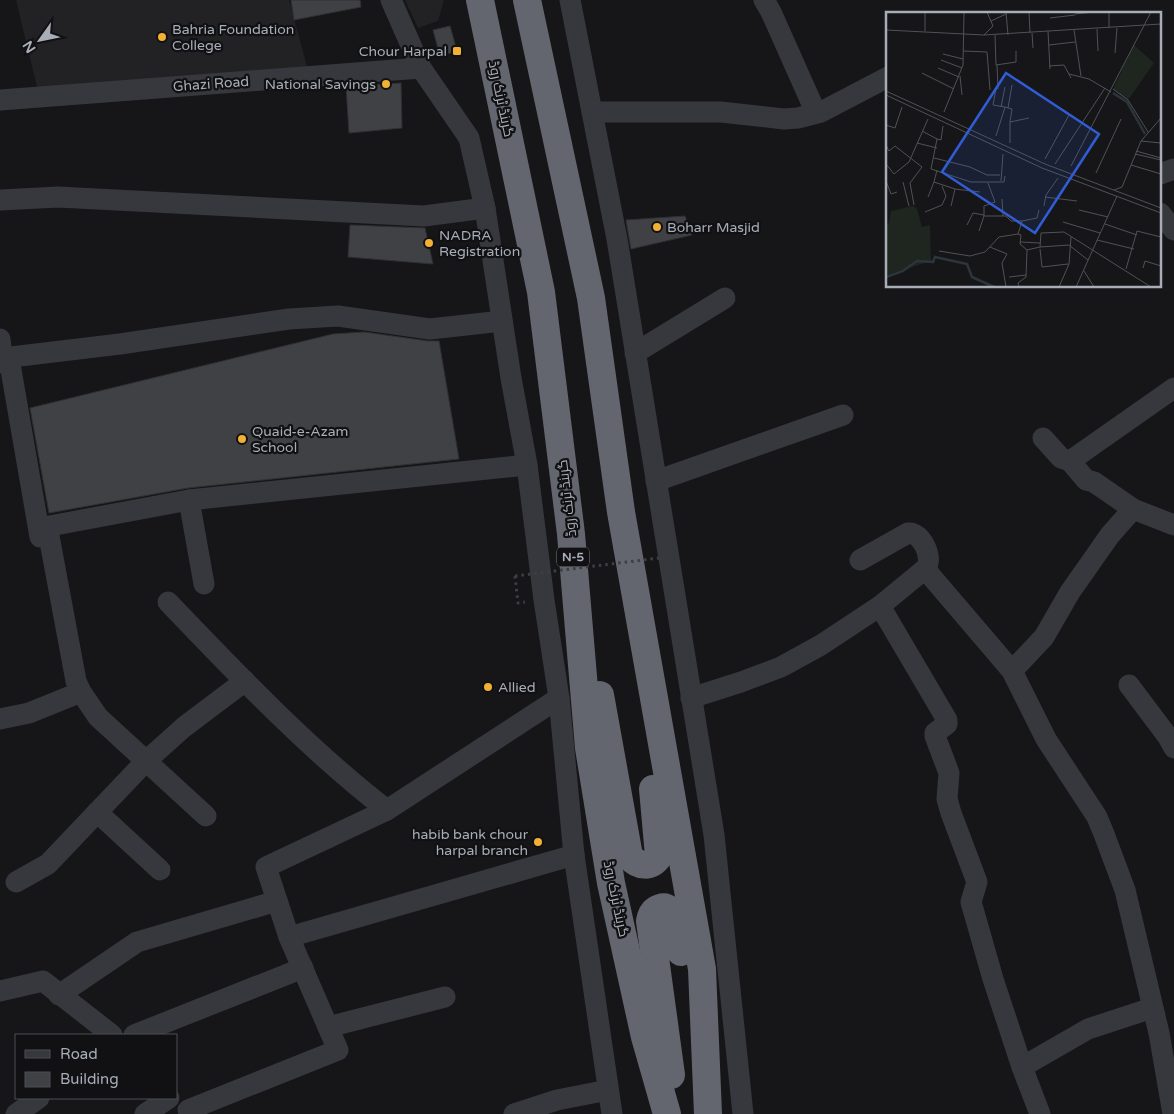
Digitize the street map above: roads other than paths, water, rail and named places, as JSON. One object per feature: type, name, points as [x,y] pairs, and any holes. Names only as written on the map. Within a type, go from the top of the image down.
[{"type":"highway","name":"گرینڈ ٹرنک روڈ","points":[[480,0],[541,292],[571,534],[589,748],[611,883],[645,1037],[667,1114]]},
{"type":"highway","points":[[527,0],[591,298],[620,512],[660,850],[656,860],[648,864],[638,864],[629,856],[571,534]]},
{"type":"highway","points":[[620,512],[702,969],[708,1112]]},
{"type":"highway","points":[[676,1114],[650,921],[652,914],[660,908],[667,909],[674,916],[708,1112]]},
{"type":"street","points":[[391,0],[421,68],[470,138],[485,208],[511,378],[527,465],[544,600],[559,698],[574,855],[612,1114]]},
{"type":"street","points":[[570,0],[617,239],[714,835],[743,1114]]},
{"type":"street","points":[[764,0],[816,113]]},
{"type":"street","name":"Ghazi Road","points":[[0,100],[421,68]]},
{"type":"street","points":[[593,112],[721,112],[784,119],[798,118],[816,113],[886,78]]},
{"type":"street","points":[[1162,173],[1174,169]]},
{"type":"street","points":[[0,200],[58,197],[424,216],[485,208]]},
{"type":"street","points":[[1162,215],[1174,230]]},
{"type":"street","points":[[635,353],[725,298]]},
{"type":"street","points":[[206,816],[98,717],[81,692],[74,673],[49,536],[40,537],[10,364],[3,363],[1,348],[120,344],[288,319],[338,316],[430,328],[502,321]]},
{"type":"street","points":[[1070,461],[1174,388]]},
{"type":"street","points":[[656,481],[843,415]]},
{"type":"street","points":[[1043,438],[1061,458],[1070,461],[1086,480],[1094,482],[1133,508],[1174,525]]},
{"type":"street","points":[[39,528],[190,500],[527,465]]},
{"type":"street","points":[[190,500],[204,584]]},
{"type":"street","points":[[1012,671],[1044,637],[1075,585],[1110,535],[1133,508]]},
{"type":"street","points":[[691,698],[781,667],[821,645],[880,606],[929,565],[930,560],[917,534],[912,533],[908,533],[860,560]]},
{"type":"street","points":[[924,568],[1012,671],[1046,739],[1096,817],[1104,834],[1125,890],[1159,1033],[1173,1114]]},
{"type":"street","points":[[168,602],[245,681],[355,786],[387,810]]},
{"type":"street","points":[[880,606],[948,720],[935,733],[935,736],[949,773],[947,799],[977,882],[971,902],[993,979],[1022,1067],[1040,1114]]},
{"type":"street","points":[[16,882],[48,864],[146,761],[184,726],[245,681]]},
{"type":"street","points":[[1129,685],[1168,737],[1174,748]]},
{"type":"street","points":[[0,719],[29,713],[81,692]]},
{"type":"street","points":[[185,1107],[338,1050],[289,937],[266,867],[387,810],[559,698]]},
{"type":"street","points":[[97,812],[160,870]]},
{"type":"street","points":[[289,937],[574,855]]},
{"type":"street","points":[[58,995],[137,942],[277,901]]},
{"type":"street","points":[[137,1034],[303,968]]},
{"type":"street","points":[[0,991],[42,981],[111,1034]]},
{"type":"street","points":[[328,1027],[445,997]]},
{"type":"street","points":[[1022,1067],[1088,1029],[1152,1008]]},
{"type":"street","points":[[514,1114],[557,1100],[608,1090]]},
{"type":"street","points":[[16,1114],[38,1099]]},
{"type":"street","points":[[145,1114],[167,1099]]},
{"type":"street","points":[[0,1108],[4,1114]]},
{"type":"place","name":"Bahria Foundation College","points":[[162,37]]},
{"type":"place","name":"Chour Harpal","points":[[457,51]]},
{"type":"place","name":"National Savings","points":[[386,84]]},
{"type":"place","name":"Boharr Masjid","points":[[657,227]]},
{"type":"place","name":"NADRA Registration","points":[[429,243]]},
{"type":"place","name":"Quaid-e-Azam School","points":[[242,439]]},
{"type":"place","name":"Allied","points":[[488,687]]},
{"type":"place","name":"habib bank chour harpal branch","points":[[538,842]]}]
